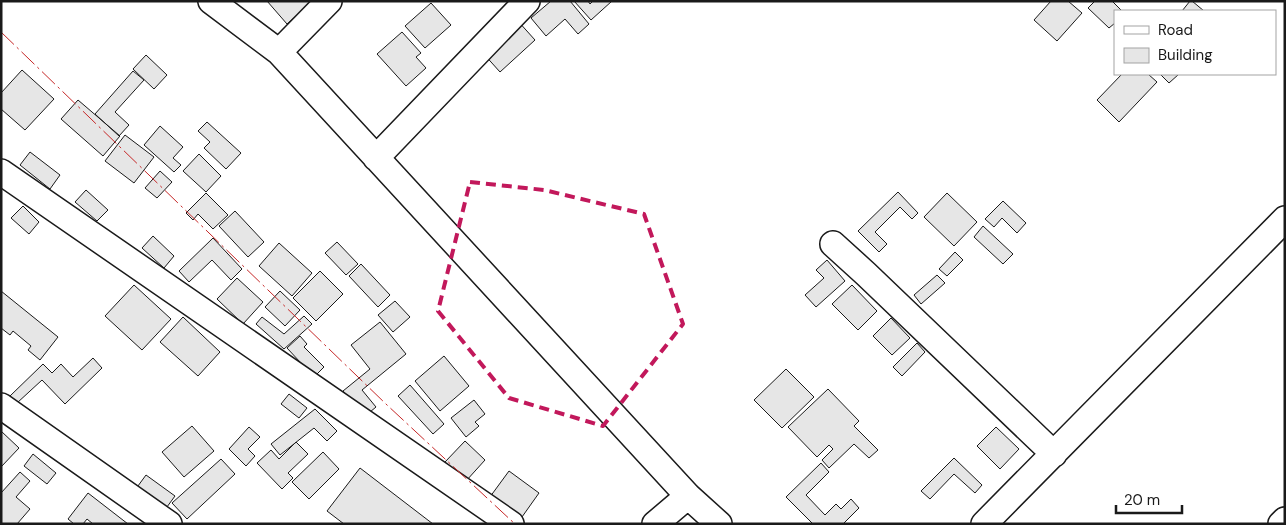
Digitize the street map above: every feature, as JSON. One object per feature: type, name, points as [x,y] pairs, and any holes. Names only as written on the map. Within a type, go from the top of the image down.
[{"type":"street","points":[[211,1],[279,52],[688,496],[719,524]]},
{"type":"street","points":[[279,52],[329,1]]},
{"type":"street","points":[[376,158],[527,1]]},
{"type":"street","points":[[1,172],[511,524]]},
{"type":"street","points":[[984,524],[1285,219]]},
{"type":"street","points":[[833,244],[1054,454]]},
{"type":"street","points":[[1,406],[169,524]]},
{"type":"street","points":[[655,524],[688,496]]},
{"type":"street","points":[[1281,524],[1285,520]]},
{"type":"highlighted area","points":[[470,182],[544,190],[644,214],[683,324],[603,426],[509,398],[438,311]]},
{"type":"building","points":[[267,1],[313,1],[287,24]]},
{"type":"building","points":[[551,1],[570,1],[589,24],[578,34],[565,19],[546,36],[531,18]]},
{"type":"building","points":[[574,1],[588,1],[590,4],[593,1],[612,1],[591,20]]},
{"type":"building","points":[[1051,1],[1068,1],[1082,13],[1057,41],[1034,20]]},
{"type":"building","points":[[1095,1],[1112,1],[1121,10],[1114,10],[1114,24],[1109,28],[1088,8]]},
{"type":"building","points":[[1192,1],[1203,10],[1183,10]]},
{"type":"building","points":[[431,3],[451,25],[425,48],[405,26]]},
{"type":"building","points":[[517,20],[535,40],[500,72],[482,52]]},
{"type":"building","points":[[402,32],[421,53],[416,57],[426,68],[406,86],[377,54]]},
{"type":"building","points":[[146,55],[167,75],[154,89],[133,69]]},
{"type":"building","points":[[22,70],[54,99],[25,130],[1,109],[1,93]]},
{"type":"building","points":[[133,71],[144,80],[115,112],[129,125],[119,136],[95,114]]},
{"type":"building","points":[[1121,75],[1149,75],[1157,82],[1119,122],[1097,100]]},
{"type":"building","points":[[1161,75],[1178,75],[1169,83]]},
{"type":"building","points":[[78,100],[120,136],[103,156],[61,119]]},
{"type":"building","points":[[207,122],[241,153],[226,169],[204,148],[210,142],[198,131]]},
{"type":"building","points":[[160,126],[183,147],[173,158],[181,165],[174,172],[144,145]]},
{"type":"building","points":[[125,135],[154,157],[134,183],[105,161]]},
{"type":"building","points":[[30,152],[60,175],[50,189],[20,165]]},
{"type":"building","points":[[199,154],[221,176],[206,192],[183,171]]},
{"type":"building","points":[[160,171],[172,182],[157,198],[145,188]]},
{"type":"building","points":[[86,190],[108,210],[97,221],[75,202]]},
{"type":"building","points":[[898,192],[918,213],[912,219],[900,207],[875,232],[887,244],[879,252],[858,231]]},
{"type":"building","points":[[206,193],[228,215],[213,229],[198,214],[193,220],[186,213]]},
{"type":"building","points":[[947,193],[977,222],[954,246],[924,217]]},
{"type":"building","points":[[1003,201],[1026,223],[1017,233],[1002,218],[994,227],[985,219]]},
{"type":"building","points":[[23,206],[39,222],[29,234],[11,218]]},
{"type":"building","points":[[235,211],[264,242],[248,257],[219,226]]},
{"type":"building","points":[[983,226],[1013,254],[1003,264],[974,237]]},
{"type":"building","points":[[153,236],[174,256],[164,268],[142,248]]},
{"type":"building","points":[[213,238],[242,269],[231,280],[212,260],[189,282],[179,271]]},
{"type":"building","points":[[337,242],[358,264],[346,275],[325,253]]},
{"type":"building","points":[[279,243],[312,273],[292,296],[259,266]]},
{"type":"building","points":[[955,252],[963,260],[947,276],[939,269]]},
{"type":"building","points":[[827,260],[845,281],[816,307],[805,295],[824,278],[816,270]]},
{"type":"building","points":[[361,264],[390,295],[378,307],[349,276]]},
{"type":"building","points":[[320,271],[343,294],[316,321],[293,298]]},
{"type":"building","points":[[937,275],[945,283],[921,304],[914,295]]},
{"type":"building","points":[[237,278],[263,302],[243,324],[217,299]]},
{"type":"building","points":[[134,285],[171,319],[142,350],[105,316]]},
{"type":"building","points":[[852,285],[877,311],[858,330],[832,304]]},
{"type":"building","points":[[1,291],[58,337],[40,360],[28,350],[31,346],[13,331],[10,335],[1,328]]},
{"type":"building","points":[[280,291],[300,310],[285,326],[265,307]]},
{"type":"building","points":[[395,301],[410,317],[393,332],[378,315]]},
{"type":"building","points":[[304,316],[312,324],[284,349],[256,324],[262,317],[284,334]]},
{"type":"building","points":[[183,317],[220,352],[198,376],[160,342]]},
{"type":"building","points":[[891,318],[910,338],[892,355],[873,336]]},
{"type":"building","points":[[380,322],[406,354],[362,390],[376,407],[364,417],[343,391],[370,369],[351,345]]},
{"type":"building","points":[[300,336],[307,344],[304,347],[324,367],[314,377],[287,348]]},
{"type":"building","points":[[917,343],[925,352],[902,376],[893,367]]},
{"type":"building","points":[[444,356],[469,386],[440,411],[415,381]]},
{"type":"building","points":[[93,358],[102,368],[65,404],[42,380],[17,403],[10,396],[43,364],[52,373],[61,364],[73,377]]},
{"type":"building","points":[[786,369],[814,397],[782,428],[754,400]]},
{"type":"building","points":[[410,385],[444,424],[433,434],[398,396]]},
{"type":"building","points":[[828,389],[859,421],[854,426],[878,450],[869,458],[854,444],[829,468],[822,460],[833,449],[829,445],[817,457],[788,427]]},
{"type":"building","points":[[289,394],[307,408],[299,418],[281,404]]},
{"type":"building","points":[[474,400],[485,414],[475,422],[479,426],[466,437],[451,418]]},
{"type":"building","points":[[315,409],[337,431],[327,441],[314,428],[280,455],[271,444]]},
{"type":"building","points":[[192,426],[214,451],[184,477],[162,452]]},
{"type":"building","points":[[249,427],[260,437],[248,449],[255,456],[246,466],[229,449]]},
{"type":"building","points":[[996,427],[1019,449],[1000,469],[977,446]]},
{"type":"building","points":[[1,431],[19,448],[1,467]]},
{"type":"building","points":[[465,441],[485,460],[466,481],[445,462]]},
{"type":"building","points":[[296,442],[308,454],[288,473],[293,478],[282,489],[257,463],[271,450],[279,459]]},
{"type":"building","points":[[323,452],[339,469],[309,499],[292,482]]},
{"type":"building","points":[[33,454],[56,473],[47,484],[24,466]]},
{"type":"building","points":[[954,458],[982,485],[975,493],[954,474],[930,499],[921,491]]},
{"type":"building","points":[[221,459],[235,474],[187,519],[172,503]]},
{"type":"building","points":[[821,463],[829,472],[806,495],[825,515],[836,504],[841,509],[851,499],[859,508],[843,524],[813,524],[786,497]]},
{"type":"building","points":[[360,468],[433,524],[344,524],[327,511]]},
{"type":"building","points":[[509,471],[539,493],[517,524],[487,501]]},
{"type":"building","points":[[20,472],[30,481],[16,497],[30,509],[17,524],[1,524],[1,493]]},
{"type":"building","points":[[146,475],[175,496],[164,511],[135,490]]},
{"type":"building","points":[[88,493],[128,524],[93,524],[87,519],[83,524],[74,524],[68,519]]},
{"type":"power","points":[[1,32],[387,405],[515,524]]}]
